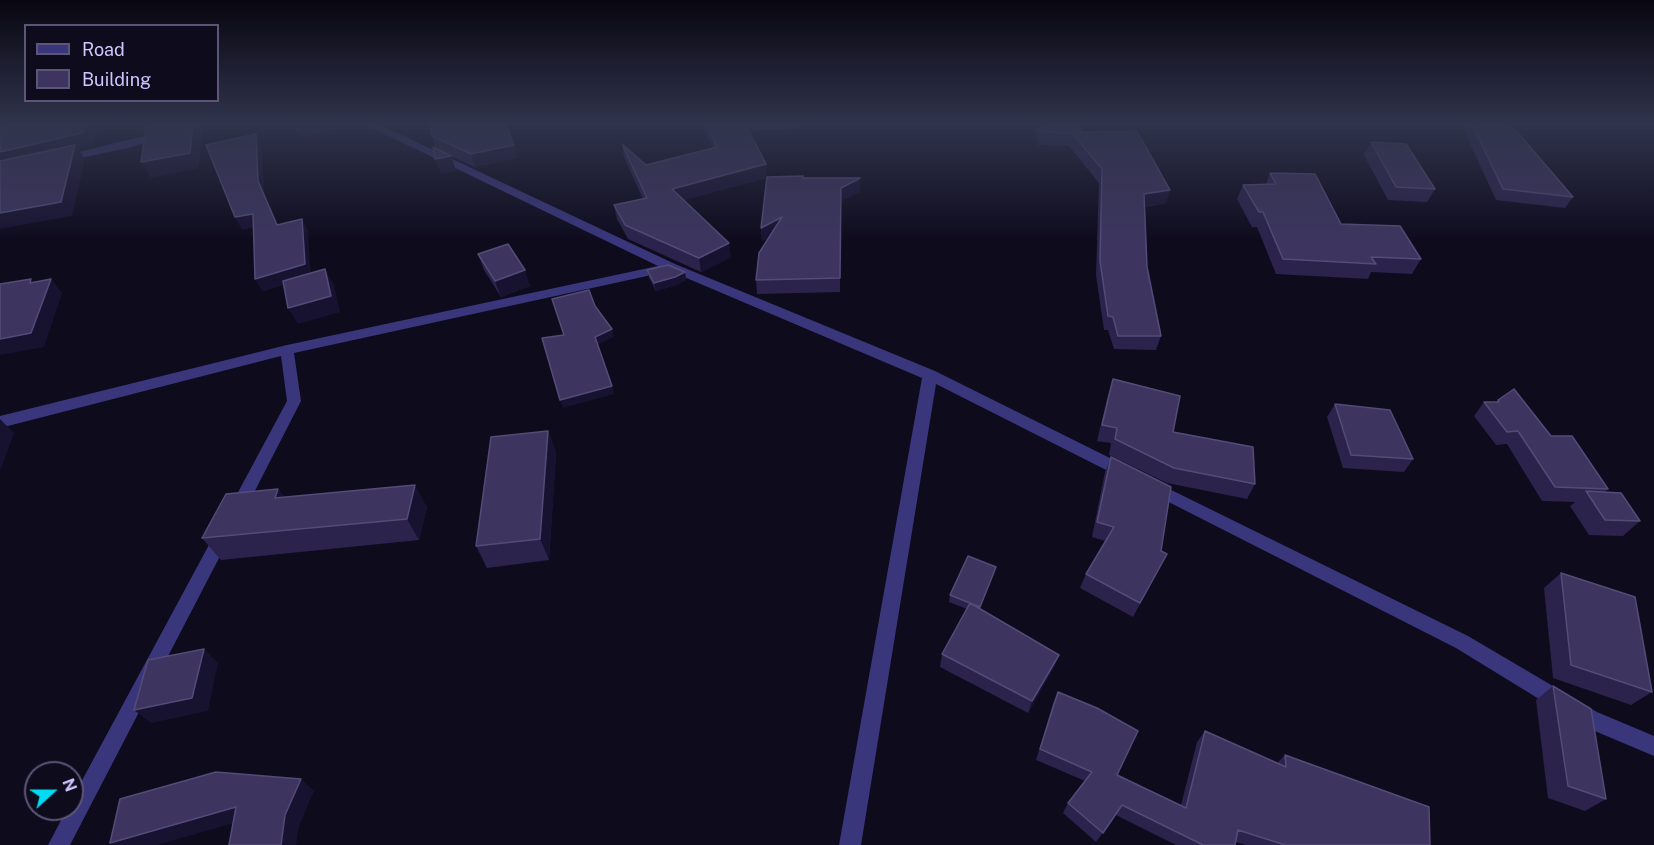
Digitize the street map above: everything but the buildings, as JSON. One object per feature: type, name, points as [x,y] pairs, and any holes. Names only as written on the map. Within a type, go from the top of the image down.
[{"type":"street","points":[[452,163],[671,267],[930,375],[1462,642],[1590,719],[1654,746]]},
{"type":"street","points":[[0,422],[287,350],[671,267]]},
{"type":"street","points":[[59,845],[294,401],[287,350]]},
{"type":"street","points":[[850,845],[930,375]]}]
